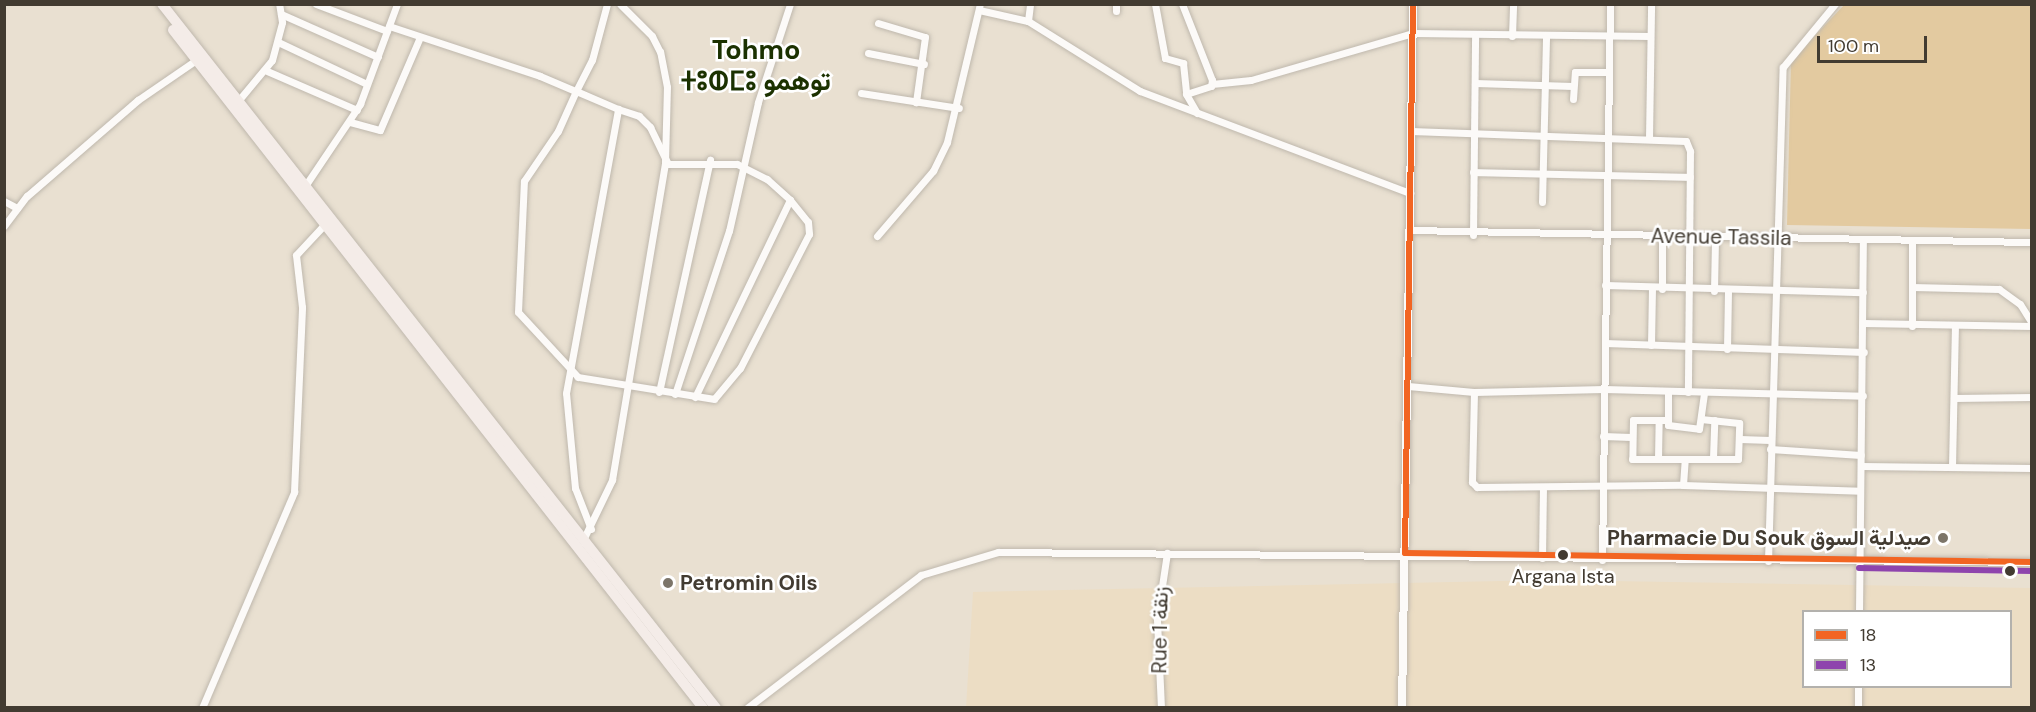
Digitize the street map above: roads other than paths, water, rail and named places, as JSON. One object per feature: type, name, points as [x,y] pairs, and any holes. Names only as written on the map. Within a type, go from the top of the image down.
[{"type":"highway","points":[[153,4],[323,226],[703,708]]},
{"type":"highway","points":[[162,4],[716,708]]},
{"type":"street","points":[[238,101],[267,71],[278,42],[281,14],[279,4]]},
{"type":"street","points":[[316,4],[420,37],[576,92],[646,121],[665,162]]},
{"type":"street","points":[[306,186],[357,110],[397,4]]},
{"type":"street","points":[[608,4],[576,92],[524,181],[515,301],[523,323],[568,369],[588,381],[695,397],[717,398],[731,382],[809,234],[808,222],[790,200],[744,167],[710,160],[665,162]]},
{"type":"street","points":[[583,540],[591,529],[612,480],[665,162],[667,87],[660,52],[652,36],[620,4]]},
{"type":"street","points":[[675,394],[744,167],[758,102],[790,4]]},
{"type":"street","points":[[1028,21],[1030,4]]},
{"type":"street","points":[[1155,4],[1166,58],[1183,63],[1186,94],[1197,113]]},
{"type":"street","points":[[1182,4],[1212,84]]},
{"type":"street","points":[[1402,708],[1413,4]]},
{"type":"street","points":[[1512,36],[1513,4]]},
{"type":"street","points":[[1602,560],[1610,4]]},
{"type":"street","points":[[1649,138],[1651,4]]},
{"type":"street","points":[[1768,561],[1774,292],[1784,64],[1835,4]]},
{"type":"street","points":[[878,236],[933,171],[959,108],[980,7],[1028,21],[1084,52],[1109,75],[1197,113],[1410,193]]},
{"type":"street","points":[[281,14],[378,57]]},
{"type":"street","points":[[878,23],[925,38],[924,64],[916,102]]},
{"type":"street","points":[[1186,94],[1212,84],[1251,80],[1413,33],[1475,36],[1650,36]]},
{"type":"street","points":[[1473,235],[1475,36]]},
{"type":"street","points":[[1542,202],[1546,36]]},
{"type":"street","points":[[350,122],[376,132],[383,127],[420,37]]},
{"type":"street","points":[[278,42],[367,84]]},
{"type":"street","points":[[868,53],[924,64]]},
{"type":"street","points":[[4,226],[17,208],[138,100],[196,60]]},
{"type":"street","points":[[267,71],[357,110]]},
{"type":"street","points":[[1574,99],[1573,86],[1576,72],[1608,72]]},
{"type":"street","points":[[1475,83],[1573,86]]},
{"type":"street","points":[[861,93],[959,108]]},
{"type":"street","points":[[591,529],[571,464],[568,369],[618,109]]},
{"type":"street","points":[[1411,130],[1474,136],[1607,137],[1686,141],[1689,177],[1688,392]]},
{"type":"street","points":[[659,392],[710,160]]},
{"type":"street","points":[[1473,172],[1607,173],[1689,177]]},
{"type":"street","points":[[695,397],[790,200]]},
{"type":"street","points":[[4,201],[17,208]]},
{"type":"street","points":[[202,708],[294,492],[302,307],[296,255],[323,226]]},
{"type":"street","name":"Avenue Tassila","points":[[1410,231],[1473,235],[1606,232],[1662,237],[2031,242]]},
{"type":"street","points":[[1662,237],[1662,289]]},
{"type":"street","points":[[1714,291],[1715,237]]},
{"type":"street","points":[[1859,610],[1863,239]]},
{"type":"street","points":[[1912,240],[1912,326]]},
{"type":"street","points":[[1605,285],[1728,292],[1863,292]]},
{"type":"street","points":[[1863,323],[1912,326],[2031,325],[2020,304],[1999,289],[1912,287]]},
{"type":"street","points":[[1651,345],[1652,288]]},
{"type":"street","points":[[1726,350],[1728,292]]},
{"type":"street","points":[[1952,467],[1955,326]]},
{"type":"street","points":[[1605,343],[1726,350],[1863,352]]},
{"type":"street","points":[[1408,386],[1474,392],[1604,389],[1863,396]]},
{"type":"street","points":[[1474,392],[1474,486],[1544,489],[1683,485],[1860,491]]},
{"type":"street","points":[[1658,459],[1668,392]]},
{"type":"street","points":[[1703,419],[1738,422],[1740,439],[1738,459],[1632,459],[1631,437],[1634,419],[1663,420],[1670,427],[1699,429],[1703,419],[1704,392]]},
{"type":"street","points":[[1953,398],[2031,397]]},
{"type":"street","points":[[1713,458],[1714,420]]},
{"type":"street","points":[[1603,436],[1631,437]]},
{"type":"street","points":[[1740,439],[1770,440]]},
{"type":"street","points":[[1770,449],[1861,455]]},
{"type":"street","points":[[1683,485],[1684,459]]},
{"type":"street","points":[[1861,466],[2031,468]]},
{"type":"street","points":[[1542,558],[1544,489]]},
{"type":"street","points":[[747,708],[902,588],[946,564],[1018,551],[1405,553],[1602,560],[1859,559],[2031,562]]},
{"type":"street","name":"Rue 1 زنقة","points":[[1161,708],[1157,619],[1167,553]]},
{"type":"street","points":[[1858,688],[1858,708]]},
{"type":"place","name":"Pharmacie Du Souk صيدلية السوق","points":[[1943,538]]},
{"type":"place","name":"Argana Ista","points":[[1563,555]]},
{"type":"place","name":"Petromin Oils","points":[[668,583]]},
{"type":"district","name":"Tohmo ⵜⵓⵀⵎⵓ توهمو","points":[[756,64]]}]
